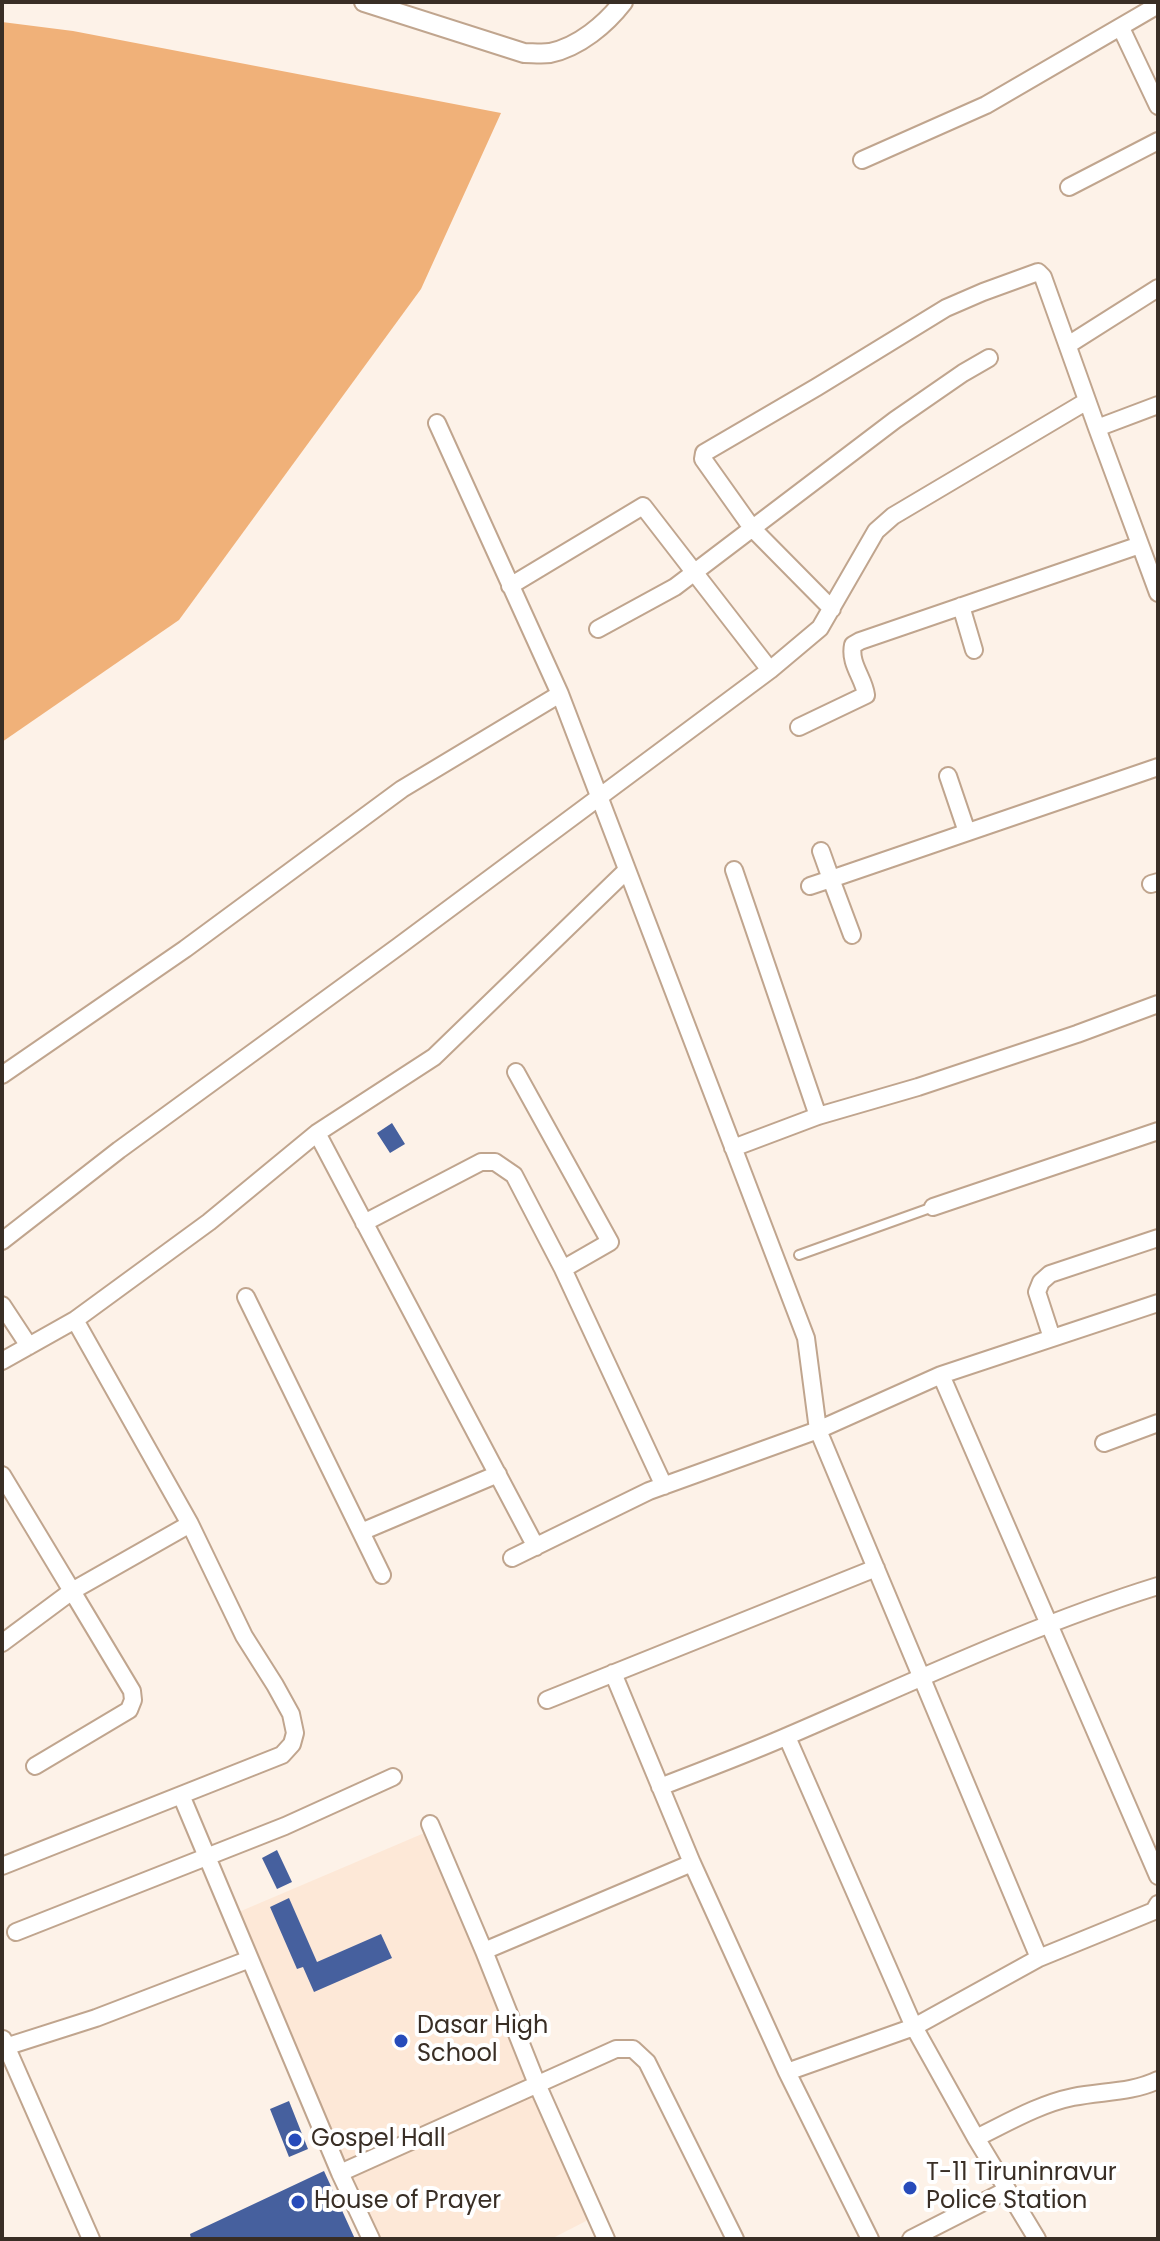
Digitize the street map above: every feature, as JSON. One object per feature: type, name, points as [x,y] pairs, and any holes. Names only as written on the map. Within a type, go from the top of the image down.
[{"type":"street","points":[[364,2],[524,53],[549,53],[577,43],[612,7]]},
{"type":"street","points":[[862,160],[986,105],[1158,5]]},
{"type":"street","points":[[1121,28],[1158,106]]},
{"type":"street","points":[[1069,187],[1158,141]]},
{"type":"street","points":[[832,609],[752,528],[703,459],[704,453],[946,308],[1038,272],[1068,345],[1158,593]]},
{"type":"street","points":[[1068,345],[1158,288]]},
{"type":"street","points":[[598,629],[675,587],[895,420],[989,358]]},
{"type":"street","points":[[2,1241],[119,1150],[770,670],[820,628],[876,531],[893,516],[1087,401]]},
{"type":"street","points":[[1097,428],[1158,405]]},
{"type":"street","points":[[437,423],[560,694],[806,1338],[818,1430],[1039,1958]]},
{"type":"street","points":[[510,586],[643,506],[770,670]]},
{"type":"street","points":[[799,727],[866,695],[851,658],[853,645],[877,634],[1140,545]]},
{"type":"street","points":[[961,606],[974,650]]},
{"type":"street","points":[[2,1075],[185,949],[402,789],[560,694]]},
{"type":"street","points":[[810,886],[1158,767]]},
{"type":"street","points":[[948,776],[967,832]]},
{"type":"street","points":[[821,851],[852,935]]},
{"type":"street","points":[[2,1361],[75,1320],[209,1222],[317,1133],[434,1057],[627,870]]},
{"type":"street","points":[[734,870],[818,1116]]},
{"type":"street","points":[[733,1148],[818,1116],[962,1073],[1158,1004]]},
{"type":"street","points":[[516,1072],[610,1242],[563,1269]]},
{"type":"street","points":[[933,1207],[1158,1131]]},
{"type":"street","points":[[317,1133],[536,1547]]},
{"type":"street","points":[[364,1223],[481,1162],[495,1162],[514,1175],[563,1269],[664,1486]]},
{"type":"street","points":[[1052,1338],[1037,1292],[1041,1282],[1050,1274],[1158,1238]]},
{"type":"street","points":[[246,1297],[382,1575]]},
{"type":"street","points":[[512,1558],[664,1486],[818,1430],[941,1375],[1158,1303]]},
{"type":"street","points":[[2,1305],[29,1346]]},
{"type":"street","points":[[2,1866],[282,1755],[292,1744],[295,1733],[291,1714],[244,1636],[190,1524],[75,1320]]},
{"type":"street","points":[[941,1375],[1158,1876]]},
{"type":"street","points":[[1104,1443],[1158,1423]]},
{"type":"street","points":[[361,1532],[498,1474]]},
{"type":"street","points":[[4,1482],[132,1691],[133,1700],[129,1710],[35,1766]]},
{"type":"street","points":[[2,1643],[72,1591],[190,1524]]},
{"type":"street","points":[[547,1700],[876,1568]]},
{"type":"street","points":[[660,1787],[787,1737],[922,1677],[1109,1601],[1158,1586]]},
{"type":"street","points":[[613,1673],[692,1863],[787,2072],[870,2239]]},
{"type":"street","points":[[787,1737],[914,2027],[1037,2239]]},
{"type":"street","points":[[16,1932],[285,1826],[393,1777]]},
{"type":"street","points":[[181,1795],[369,2238]]},
{"type":"street","points":[[430,1824],[537,2084],[606,2239]]},
{"type":"street","points":[[484,1951],[692,1863]]},
{"type":"street","points":[[787,2072],[914,2027],[1039,1958],[1154,1911],[1158,1904]]},
{"type":"street","points":[[91,2239],[3,2044],[96,2018],[250,1959]]},
{"type":"street","points":[[340,2173],[616,2049],[633,2049],[647,2062],[735,2239]]},
{"type":"street","points":[[976,2138],[1048,2104],[1073,2097],[1129,2090],[1158,2080]]},
{"type":"street","points":[[911,2239],[1007,2190]]},
{"type":"lane","points":[[799,1255],[933,1207]]},
{"type":"shaded area","points":[[2,22],[73,31],[501,113],[421,289],[179,620],[2,742]]},
{"type":"shaded area","name":"Dasar High School","points":[[429,1831],[588,2220],[551,2239],[375,2239],[234,1914]]},
{"type":"building","points":[[392,1123],[405,1144],[390,1153],[377,1133]]},
{"type":"building","points":[[277,1850],[292,1882],[277,1889],[262,1858]]},
{"type":"building","points":[[289,1898],[317,1962],[381,1934],[392,1958],[314,1992],[303,1967],[297,1969],[270,1907]]},
{"type":"building","points":[[289,2101],[308,2149],[289,2157],[270,2109]]},
{"type":"building","name":"House of Prayer","points":[[324,2171],[355,2239],[191,2239],[190,2234]]},
{"type":"place","name":"Dasar High School","points":[[401,2041]]},
{"type":"place","name":"Gospel Hall","points":[[295,2140]]},
{"type":"place","name":"T-11 Tiruninravur Police Station","points":[[910,2188]]},
{"type":"place","name":"House of Prayer","points":[[298,2202]]}]
